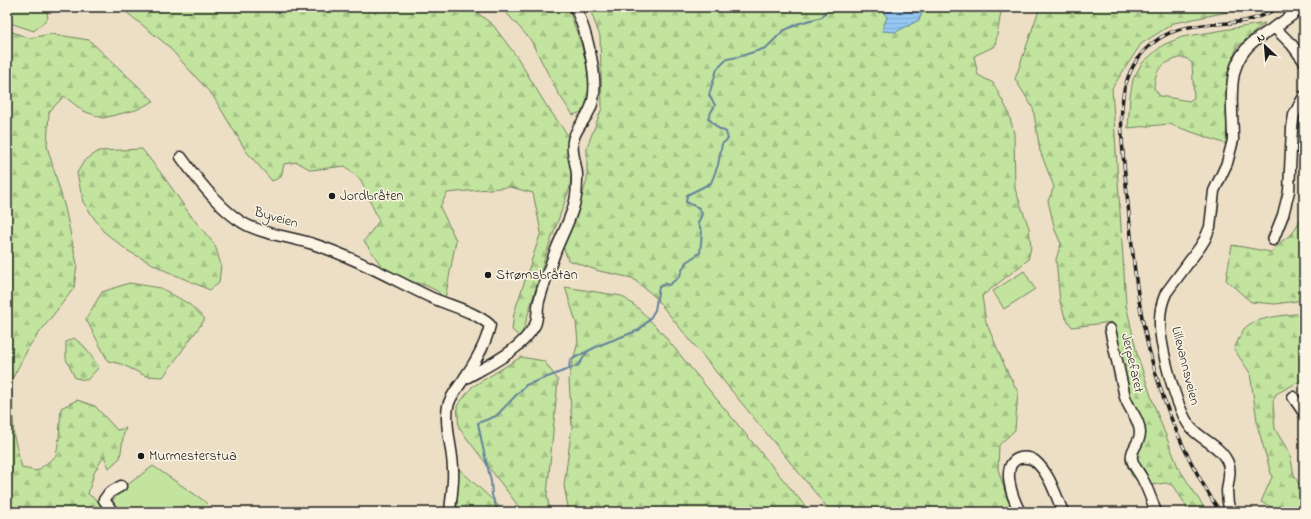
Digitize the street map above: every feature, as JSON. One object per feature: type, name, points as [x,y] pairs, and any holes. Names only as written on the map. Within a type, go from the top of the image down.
[{"type":"street","points":[[450,512],[454,470],[448,426],[448,407],[454,393],[465,379],[511,351],[522,341],[535,324],[546,279],[573,210],[577,180],[572,143],[576,131],[586,118],[594,100],[594,78],[589,46],[576,7]]},
{"type":"street","name":"Lillevannsveien","points":[[1230,512],[1227,500],[1228,461],[1220,451],[1192,428],[1182,412],[1177,400],[1162,344],[1160,332],[1160,312],[1162,301],[1166,293],[1200,247],[1210,227],[1214,191],[1228,162],[1232,148],[1232,80],[1235,67],[1244,50],[1257,38],[1302,7]]},
{"type":"street","points":[[1274,27],[1292,45],[1304,61]]},
{"type":"street","points":[[1273,240],[1283,215],[1290,191],[1292,128],[1294,115],[1304,96]]},
{"type":"street","name":"Byveien","points":[[181,157],[196,177],[222,205],[244,224],[264,231],[314,244],[385,275],[432,298],[483,319],[490,325],[482,347],[465,379]]},
{"type":"street","name":"Jerpefaret","points":[[1110,329],[1124,398],[1140,427],[1139,442],[1132,454],[1132,460],[1146,485],[1156,512]]},
{"type":"street","points":[[1293,397],[1304,413]]},
{"type":"street","points":[[1020,512],[1012,489],[1009,468],[1012,462],[1023,457],[1033,460],[1047,474],[1063,512]]},
{"type":"street","points":[[113,512],[104,500],[109,493],[121,486]]},
{"type":"green space","points":[[7,7],[46,7],[48,18],[34,31],[7,22]]},
{"type":"green space","points":[[120,7],[470,7],[493,25],[517,57],[546,105],[567,134],[573,152],[570,187],[547,251],[521,338],[512,330],[514,313],[541,232],[533,193],[510,187],[447,193],[440,207],[456,240],[445,299],[437,291],[427,286],[400,278],[385,271],[364,241],[379,221],[361,180],[345,166],[311,170],[297,162],[284,164],[281,177],[272,181],[246,151],[213,96],[167,45]]},
{"type":"green space","points":[[501,7],[567,7],[579,39],[587,65],[589,78],[589,98],[582,112],[573,115],[558,93],[530,39]]},
{"type":"green space","points":[[589,7],[884,7],[882,11],[919,20],[924,7],[1002,7],[995,46],[974,56],[978,75],[993,83],[1008,111],[1014,133],[1015,189],[1029,228],[1031,247],[1028,260],[982,296],[986,322],[1006,369],[1018,392],[1015,430],[999,445],[998,469],[1007,498],[1014,512],[831,512],[653,295],[632,278],[599,271],[568,260],[563,246],[574,222],[587,180],[587,147],[602,108],[600,36]]},
{"type":"green space","points":[[1040,7],[1252,7],[1174,23],[1141,44],[1112,88],[1126,304],[1137,354],[1154,405],[1178,467],[1207,512],[1188,512],[1174,486],[1166,483],[1150,485],[1141,483],[1132,476],[1126,463],[1126,457],[1142,438],[1127,398],[1112,322],[1072,327],[1065,317],[1060,302],[1056,259],[1061,244],[1055,230],[1048,201],[1054,187],[1040,151],[1033,108],[1015,79]]},
{"type":"green space","points":[[1265,23],[1237,47],[1228,72],[1226,144],[1169,124],[1128,128],[1130,96],[1133,79],[1142,63],[1163,45],[1182,37]],"holes":[[[1179,58],[1186,58],[1192,63],[1194,98],[1189,101],[1160,96],[1154,88],[1156,76],[1160,68],[1163,65]]]},
{"type":"green space","points":[[7,30],[29,38],[52,34],[89,40],[154,101],[136,110],[103,118],[83,111],[64,96],[49,112],[47,146],[65,208],[77,264],[74,288],[30,345],[11,381],[14,437],[22,468],[37,471],[56,456],[61,408],[77,400],[95,406],[117,430],[126,428],[120,458],[109,468],[104,456],[94,473],[88,494],[102,504],[108,512],[7,512]]},
{"type":"green space","points":[[142,149],[164,177],[191,216],[215,245],[221,265],[219,283],[210,290],[166,271],[128,251],[103,231],[83,202],[77,173],[84,161],[99,151]]},
{"type":"green space","points":[[1304,214],[1304,300],[1275,304],[1251,302],[1226,280],[1232,245],[1271,252],[1292,234]]},
{"type":"green space","points":[[1024,271],[1035,289],[1004,309],[993,291]]},
{"type":"green space","points":[[129,283],[161,288],[189,304],[205,319],[163,377],[146,376],[121,364],[108,361],[86,319],[102,292]]},
{"type":"green space","points":[[565,287],[622,296],[639,309],[662,333],[810,512],[569,512],[564,486],[572,426],[569,380],[578,342],[576,322]]},
{"type":"green space","points":[[1304,313],[1304,379],[1276,394],[1273,401],[1275,429],[1290,454],[1294,475],[1304,494],[1304,512],[1282,512],[1261,502],[1272,477],[1258,428],[1250,373],[1234,349],[1244,329],[1249,325],[1272,317]]},
{"type":"green space","points":[[74,338],[84,346],[99,367],[87,380],[75,378],[66,359],[66,342]]},
{"type":"green space","points":[[521,357],[544,361],[558,380],[547,495],[550,512],[523,512],[459,428],[457,406],[472,387]]},
{"type":"green space","points":[[153,466],[203,500],[215,512],[122,512],[112,502],[119,491]]},
{"type":"green space","points":[[458,468],[498,505],[502,512],[459,512],[457,506]]},
{"type":"water","points":[[884,7],[924,7],[919,20],[896,32],[882,31],[887,17],[882,11]]},
{"type":"waterway","points":[[498,512],[492,495],[491,481],[478,423],[496,416],[526,385],[569,369],[570,360],[600,345],[639,330],[649,320],[655,310],[659,287],[665,284],[669,285],[679,277],[686,262],[700,253],[702,232],[698,223],[702,214],[699,208],[686,202],[687,195],[711,183],[718,165],[722,144],[728,139],[726,132],[718,128],[708,118],[715,105],[709,95],[717,69],[727,59],[766,48],[783,31],[800,23],[822,17],[829,7]]},
{"type":"waterway","points":[[569,369],[579,364],[587,352]]},
{"type":"railway","points":[[1220,512],[1201,481],[1178,434],[1159,384],[1146,337],[1137,290],[1123,157],[1123,96],[1128,77],[1136,61],[1155,41],[1167,34],[1179,29],[1245,21],[1280,7]]},
{"type":"place","name":"Jordbråten","points":[[332,196]]},
{"type":"place","name":"Strømsbråtan","points":[[488,275]]},
{"type":"place","name":"Murmesterstua","points":[[141,456]]}]
